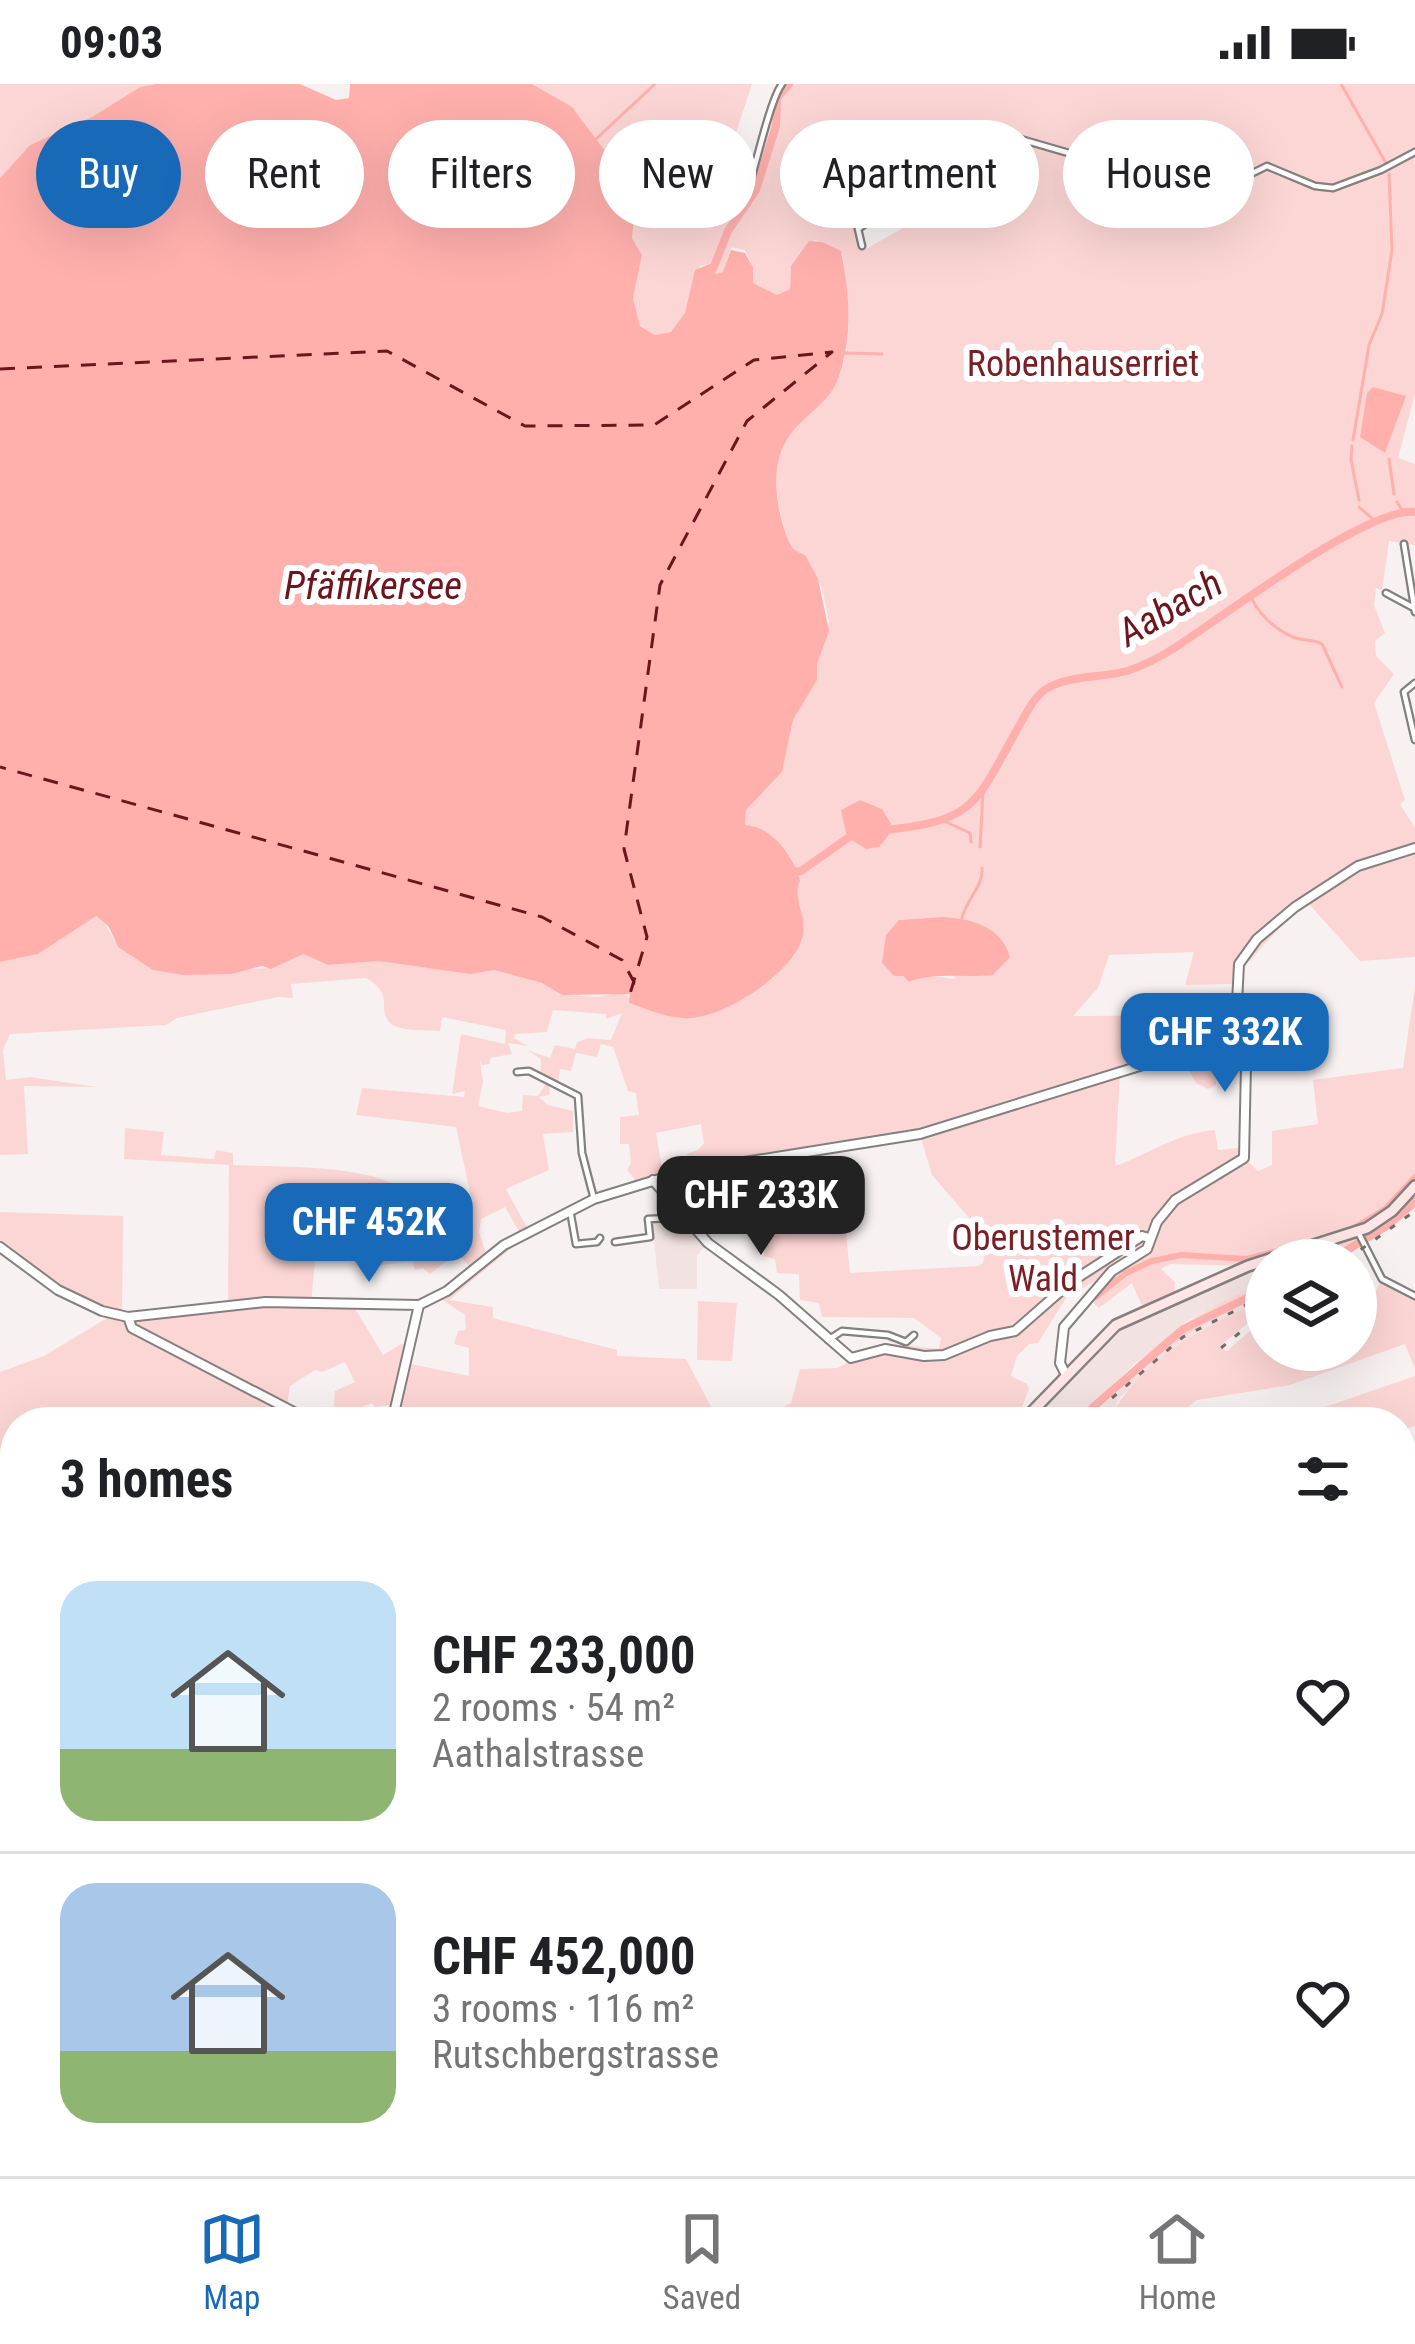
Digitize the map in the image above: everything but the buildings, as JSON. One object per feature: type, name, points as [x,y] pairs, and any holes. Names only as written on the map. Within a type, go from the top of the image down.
[{"type":"main road","points":[[1036,1407],[1121,1322],[1251,1265],[1361,1238],[1415,1186]]},
{"type":"street","points":[[756,164],[772,101],[782,84]]},
{"type":"street","points":[[862,247],[859,228],[920,187],[1017,138],[1210,194],[1267,166],[1315,186],[1333,188],[1415,152]]},
{"type":"street","points":[[1404,544],[1414,611]]},
{"type":"street","points":[[1386,593],[1414,611]]},
{"type":"street","points":[[1415,683],[1404,691],[1415,739]]},
{"type":"street","points":[[1066,1375],[1060,1363],[1064,1327],[1112,1270],[1147,1249],[1149,1238],[1175,1200],[1245,1156],[1246,1065],[1236,1022],[1239,964],[1257,939],[1295,907],[1358,866],[1415,848]]},
{"type":"street","points":[[0,1247],[58,1290],[102,1311],[128,1317],[265,1302],[419,1305],[447,1291],[504,1245],[593,1199],[653,1180],[872,1145],[961,1123],[1159,1060],[1236,1022]]},
{"type":"street","points":[[517,1072],[529,1071],[578,1096],[581,1148],[593,1199]]},
{"type":"street","points":[[653,1180],[708,1243],[779,1295],[851,1358],[890,1349],[927,1356],[952,1353],[1019,1329],[1071,1282],[1142,1236],[1149,1238]]},
{"type":"street","points":[[569,1210],[576,1244],[600,1238]]},
{"type":"street","points":[[615,1242],[650,1238],[648,1220],[683,1213]]},
{"type":"street","points":[[1361,1238],[1382,1279],[1415,1296]]},
{"type":"street","points":[[395,1407],[419,1305]]},
{"type":"street","points":[[128,1317],[132,1328],[285,1407]]},
{"type":"street","points":[[828,1340],[842,1331],[888,1335],[906,1342],[914,1335]]},
{"type":"shaded area","points":[[683,1218],[706,1244],[697,1256],[697,1289],[659,1289],[652,1222]]},
{"type":"shaded area","points":[[1245,1269],[1245,1292],[1185,1322],[1091,1407],[1037,1407],[1116,1325]]},
{"type":"shaded area","points":[[1245,1302],[1245,1309],[1197,1332],[1120,1397],[1115,1407],[1101,1407],[1177,1338]]},
{"type":"green space","points":[[0,84],[156,84],[140,87],[85,120],[36,120],[36,142],[0,178]]},
{"type":"green space","points":[[532,84],[752,84],[740,120],[599,120],[599,143],[572,108]]},
{"type":"green space","points":[[782,84],[1415,84],[1415,394],[1398,458],[1415,464],[1415,545],[1389,541],[1382,590],[1376,588],[1374,605],[1385,633],[1375,641],[1376,656],[1394,674],[1374,703],[1405,800],[1400,804],[1415,828],[1415,957],[1360,961],[1309,904],[1285,921],[1250,961],[1243,958],[1235,1015],[1245,1054],[1218,1060],[1216,1085],[1208,1089],[1196,1083],[1179,1052],[1120,1073],[1115,1166],[1176,1140],[1215,1130],[1218,1150],[1247,1147],[1244,1158],[1258,1171],[1272,1165],[1272,1131],[1318,1124],[1313,1080],[1403,1068],[1415,986],[1415,1208],[1370,1239],[1245,1239],[1245,1266],[1170,1264],[1161,1269],[1175,1282],[1174,1302],[1145,1313],[1132,1283],[1099,1308],[1088,1298],[1100,1278],[1066,1298],[1038,1343],[1029,1344],[1017,1356],[1011,1376],[1029,1389],[1022,1407],[783,1407],[791,1403],[800,1369],[837,1368],[886,1343],[939,1349],[941,1338],[914,1318],[822,1317],[819,1303],[800,1300],[799,1274],[777,1273],[775,1259],[764,1256],[766,1215],[844,1213],[850,1273],[978,1266],[988,1240],[932,1175],[920,1135],[774,1162],[690,1171],[687,1154],[704,1143],[701,1124],[656,1133],[663,1174],[637,1182],[627,1170],[629,1144],[620,1144],[620,1117],[639,1115],[636,1093],[628,1091],[613,1047],[601,1044],[597,1057],[576,1053],[571,1071],[560,1069],[558,1082],[549,1083],[550,1095],[539,1097],[548,1105],[573,1111],[573,1132],[543,1134],[549,1170],[506,1189],[529,1231],[521,1235],[505,1207],[481,1219],[479,1232],[487,1256],[504,1245],[515,1245],[449,1300],[493,1307],[493,1318],[617,1350],[617,1356],[686,1359],[711,1407],[375,1407],[372,1403],[335,1407],[335,1391],[355,1382],[345,1362],[322,1372],[315,1370],[290,1386],[289,1407],[0,1407],[0,1372],[44,1356],[112,1315],[89,1306],[0,1247],[0,1212],[123,1216],[122,1316],[228,1304],[229,1165],[124,1159],[125,1128],[164,1132],[161,1155],[214,1159],[216,1150],[233,1153],[233,1165],[320,1168],[385,1180],[405,1191],[426,1216],[471,1197],[456,1127],[356,1115],[362,1088],[464,1097],[465,1091],[452,1094],[461,1034],[505,1044],[506,1030],[442,1017],[440,1031],[399,1027],[389,1022],[383,995],[366,978],[291,984],[293,998],[177,1018],[166,1025],[10,1034],[3,1050],[6,1080],[30,1077],[97,1087],[24,1086],[28,1154],[0,1155],[0,962],[38,954],[95,916],[124,951],[141,962],[177,972],[273,967],[303,954],[328,965],[379,961],[466,973],[494,970],[567,995],[598,997],[622,992],[638,1004],[697,1018],[741,1000],[773,978],[802,941],[804,927],[792,864],[774,840],[745,825],[746,810],[782,772],[793,720],[817,680],[829,621],[822,588],[806,556],[789,542],[778,502],[777,474],[789,435],[831,390],[841,371],[849,326],[842,253],[815,240],[791,266],[790,289],[777,295],[753,283],[753,267],[745,250],[731,247],[724,272],[715,274],[712,263],[700,266],[685,313],[671,333],[655,335],[640,326],[633,298],[642,255],[632,238],[633,228],[756,228],[756,171]],"holes":[[[941,917],[955,979],[925,975],[909,982],[890,969],[899,920]],[[1194,952],[1185,985],[1233,984],[1230,1015],[1073,1016],[1098,988],[1109,955]],[[553,1010],[606,1014],[606,1019],[622,1013],[611,1040],[589,1038],[577,1042],[575,1049],[555,1045],[550,1058],[527,1050],[541,1059],[540,1078],[547,1082],[538,1096],[523,1095],[522,1111],[507,1113],[478,1106],[483,1082],[480,1060],[482,1065],[490,1064],[490,1058],[512,1054],[508,1043],[528,1046],[514,1038],[515,1034],[547,1032]],[[325,1187],[375,1189],[373,1266],[413,1261],[415,1270],[423,1268],[430,1274],[457,1253],[471,1268],[437,1296],[465,1315],[466,1330],[458,1331],[454,1344],[469,1348],[469,1376],[406,1363],[409,1345],[401,1344],[383,1355],[354,1307],[311,1303]]]},
{"type":"green space","points":[[1382,1279],[1415,1296],[1415,1369],[1405,1344],[1377,1354],[1377,1289]]},
{"type":"green space","points":[[1245,1292],[1245,1303],[1169,1348],[1100,1407],[1093,1407],[1153,1348]]},
{"type":"green space","points":[[698,1301],[737,1303],[732,1361],[697,1360]]},
{"type":"green space","points":[[1245,1309],[1245,1325],[1219,1347],[1227,1351],[1245,1335],[1245,1371],[1329,1371],[1290,1385],[1197,1400],[1188,1407],[1117,1407],[1137,1380],[1175,1347]]},
{"type":"green space","points":[[1415,1376],[1415,1407],[1325,1407]]},
{"type":"water","name":"Pfäffikersee","points":[[300,84],[336,100],[349,98],[350,84],[532,84],[572,107],[599,143],[599,228],[633,228],[632,238],[642,255],[633,298],[640,326],[655,335],[671,332],[685,313],[695,270],[712,263],[715,274],[723,272],[731,250],[745,253],[753,267],[753,283],[777,295],[790,289],[791,266],[809,241],[841,251],[848,310],[841,370],[825,399],[790,435],[777,473],[784,529],[793,549],[806,556],[818,579],[829,631],[817,664],[817,680],[793,720],[782,772],[746,810],[745,825],[773,837],[792,861],[800,880],[803,935],[786,964],[754,992],[716,1012],[683,1018],[629,1003],[630,994],[562,995],[542,983],[494,970],[470,974],[379,961],[328,965],[303,954],[271,969],[262,966],[231,974],[184,975],[153,970],[118,947],[109,927],[96,916],[38,954],[0,962],[0,178],[36,142],[36,228],[181,228],[181,120],[85,120],[140,87]]},
{"type":"water","points":[[1373,387],[1406,396],[1385,453],[1360,437],[1367,393]]},
{"type":"water","points":[[860,800],[882,809],[891,824],[879,847],[866,849],[847,837],[841,810]]},
{"type":"water","points":[[963,919],[992,931],[1010,957],[993,975],[909,982],[894,976],[882,963],[886,935],[899,920]]},
{"type":"waterway","points":[[595,140],[655,84]]},
{"type":"waterway","points":[[713,269],[728,231],[756,190],[776,126],[777,98],[789,84]]},
{"type":"waterway","points":[[1341,84],[1386,163]]},
{"type":"waterway","points":[[1353,440],[1392,250],[1389,174]]},
{"type":"waterway","points":[[845,353],[882,354]]},
{"type":"waterway","points":[[1352,446],[1359,500]]},
{"type":"waterway","points":[[1389,459],[1394,494]]},
{"type":"waterway","points":[[1397,502],[1403,511]]},
{"type":"waterway","points":[[1359,507],[1376,522]]},
{"type":"waterway","name":"Aabach","points":[[884,830],[939,821],[971,803],[1030,706],[1046,689],[1146,664],[1331,544],[1364,526],[1415,512]]},
{"type":"waterway","points":[[1251,594],[1261,613],[1280,630],[1322,644],[1342,687]]},
{"type":"waterway","points":[[980,847],[983,792]]},
{"type":"waterway","points":[[944,821],[970,833],[971,842]]},
{"type":"waterway","name":"Aabach","points":[[789,872],[801,871],[852,835]]},
{"type":"waterway","points":[[962,918],[982,868]]},
{"type":"waterway","points":[[1354,1228],[1385,1209],[1415,1177]]},
{"type":"waterway","name":"Aabach","points":[[1365,1239],[1415,1202]]},
{"type":"waterway","points":[[1096,1297],[1126,1273],[1152,1261],[1181,1255],[1245,1259]]},
{"type":"waterway","name":"Aabach","points":[[1093,1407],[1183,1329],[1245,1299]]},
{"type":"ferry route","points":[[0,369],[387,351],[525,426],[654,425],[754,360],[832,352],[747,421],[660,585],[624,849],[647,937],[630,994],[634,982],[622,960],[542,917],[0,767]]},
{"type":"railway","points":[[1376,1239],[1415,1211]]},
{"type":"railway","points":[[1112,1398],[1183,1337],[1245,1306]]},
{"type":"railway","points":[[1221,1348],[1245,1328]]},
{"type":"park label","name":"Robenhauserriet","points":[[1083,364]]},
{"type":"park label","name":"Oberustemer Wald","points":[[1043,1258]]}]
